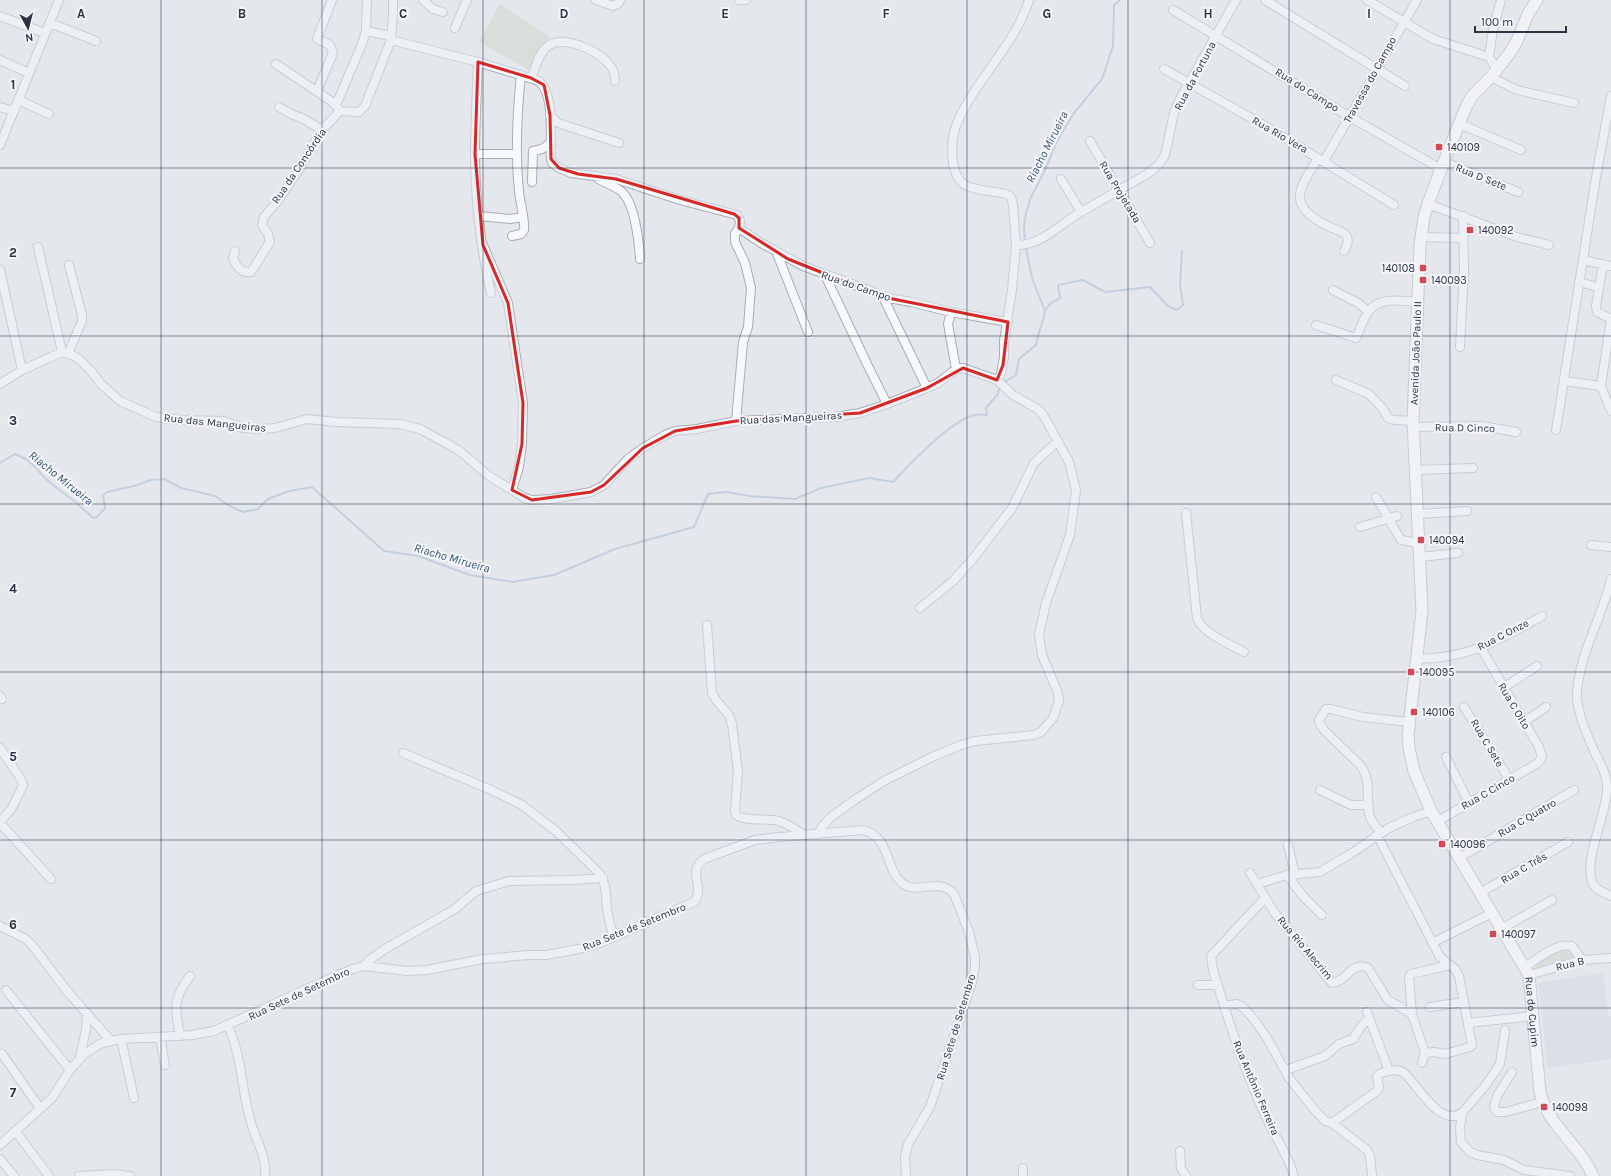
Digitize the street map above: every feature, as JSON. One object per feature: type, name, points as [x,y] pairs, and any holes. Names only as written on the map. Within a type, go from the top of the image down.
[{"type":"main road","name":"Avenida João Paulo II","points":[[1408,735],[1422,611],[1413,424],[1421,237],[1428,204],[1442,165],[1472,96],[1494,73],[1509,54],[1517,41],[1528,14],[1537,0]]},
{"type":"main road","name":"Rua do Cupim","points":[[1408,735],[1414,770],[1431,811],[1527,971],[1540,1092],[1543,1103]]},
{"type":"main road","points":[[1543,1103],[1556,1124],[1584,1159],[1593,1176]]},
{"type":"street","points":[[0,145],[2,132],[14,111],[59,0]]},
{"type":"street","points":[[317,91],[333,53],[330,45],[317,39],[332,0]]},
{"type":"street","points":[[338,108],[366,31],[367,0]]},
{"type":"street","points":[[276,64],[317,91],[338,108],[358,112],[365,106],[391,38],[393,0]]},
{"type":"street","points":[[423,0],[433,9],[443,12]]},
{"type":"street","points":[[455,28],[466,0]]},
{"type":"street","points":[[596,0],[613,6],[619,3],[620,0]]},
{"type":"street","points":[[739,0],[746,0]]},
{"type":"street","points":[[998,380],[1003,365],[1004,341],[1012,290],[1016,245],[1014,210],[1011,197],[1002,193],[967,186],[959,180],[952,155],[953,138],[957,122],[968,102],[1013,35],[1029,0]]},
{"type":"street","name":"Rua da Fortuna","points":[[1016,245],[1027,245],[1035,242],[1081,212],[1149,173],[1159,164],[1165,155],[1174,113],[1189,82],[1236,0]]},
{"type":"street","points":[[1265,0],[1339,44],[1376,69],[1405,86]]},
{"type":"street","points":[[1367,0],[1403,22],[1445,44],[1460,47],[1490,57]]},
{"type":"street","name":"Travessa do Campo","points":[[1344,251],[1348,245],[1344,234],[1316,219],[1304,208],[1300,202],[1300,192],[1350,116],[1417,0]]},
{"type":"street","points":[[1501,0],[1493,29],[1490,57],[1494,73],[1518,90],[1574,103]]},
{"type":"street","name":"Rua do Campo","points":[[1173,10],[1350,116],[1442,165]]},
{"type":"street","points":[[0,16],[45,33]]},
{"type":"street","points":[[50,23],[96,41]]},
{"type":"street","points":[[366,31],[478,62],[539,81],[544,85],[548,99],[550,115],[549,144],[551,160],[555,165],[571,172],[616,179],[680,200],[734,214],[739,218],[739,228],[735,234],[735,242],[745,263],[751,288],[748,327],[744,342],[736,420]]},
{"type":"street","points":[[532,78],[545,49],[550,44],[566,42],[584,47],[608,62],[615,75],[615,81]]},
{"type":"street","points":[[0,60],[30,73]]},
{"type":"street","points":[[478,62],[475,154],[485,265],[491,293]]},
{"type":"street","name":"Rua Rio Vera","points":[[1164,69],[1321,159],[1380,198],[1394,205]]},
{"type":"street","points":[[512,236],[521,234],[524,230],[518,190],[517,154],[521,75]]},
{"type":"street","points":[[1556,430],[1596,172],[1611,96]]},
{"type":"street","points":[[18,100],[49,114]]},
{"type":"street","points":[[0,106],[14,111]]},
{"type":"street","points":[[279,107],[322,130]]},
{"type":"street","name":"Rua da Concórdia","points":[[235,251],[233,258],[239,268],[245,273],[251,272],[270,242],[268,234],[262,224],[264,217],[276,203],[297,173],[322,130],[338,108]]},
{"type":"street","points":[[550,115],[558,123],[619,142]]},
{"type":"street","points":[[1460,124],[1522,150]]},
{"type":"street","name":"Rua Projetada","points":[[1090,141],[1150,243]]},
{"type":"street","points":[[532,182],[533,151],[544,148],[549,144]]},
{"type":"street","points":[[475,154],[517,154]]},
{"type":"street","name":"Rua D Sete","points":[[1442,165],[1518,192]]},
{"type":"street","points":[[593,175],[622,192],[628,200],[633,213],[640,259]]},
{"type":"street","points":[[1061,179],[1081,212]]},
{"type":"street","points":[[1428,204],[1517,236],[1549,245]]},
{"type":"street","points":[[480,216],[510,219],[523,217]]},
{"type":"street","points":[[1460,347],[1463,300],[1463,216]]},
{"type":"street","name":"Rua do Campo","points":[[739,228],[761,243],[803,266],[883,297],[951,312],[1008,322]]},
{"type":"street","points":[[1421,237],[1463,238]]},
{"type":"street","points":[[483,245],[508,303],[523,403],[522,444],[512,490]]},
{"type":"street","points":[[38,247],[65,353]]},
{"type":"street","points":[[776,251],[808,332]]},
{"type":"street","points":[[1583,260],[1607,265],[1598,287],[1596,306],[1597,312],[1611,319],[1601,386],[1611,411]]},
{"type":"street","points":[[0,384],[22,370],[65,353],[82,321],[82,315],[69,265]]},
{"type":"street","points":[[0,270],[22,370]]},
{"type":"street","points":[[825,275],[887,404]]},
{"type":"street","points":[[1579,282],[1598,287]]},
{"type":"street","points":[[1333,290],[1358,303],[1368,311]]},
{"type":"street","points":[[883,297],[927,388]]},
{"type":"street","points":[[1316,326],[1356,338],[1368,311],[1381,302],[1418,302]]},
{"type":"street","points":[[818,834],[831,818],[856,798],[879,784],[932,757],[975,741],[1034,735],[1041,732],[1053,718],[1059,701],[1058,693],[1042,655],[1039,634],[1046,603],[1070,535],[1076,490],[1069,462],[1039,410],[1014,395],[998,380],[962,368],[956,369],[948,324],[951,312]]},
{"type":"street","name":"Rua das Mangueiras","points":[[65,353],[74,356],[84,364],[101,384],[120,401],[156,417],[179,420],[224,422],[243,428],[260,429],[275,428],[307,419],[337,422],[400,424],[420,429],[461,452],[485,474],[525,498],[532,500],[552,499],[591,492],[598,489],[608,481],[628,459],[664,435],[675,431],[697,430],[736,420],[844,416],[871,410],[927,388],[956,369]]},
{"type":"street","name":"Rua D Cinco","points":[[1336,380],[1369,394],[1383,409],[1388,418],[1394,420],[1413,424],[1482,426],[1516,432]]},
{"type":"street","points":[[1564,381],[1601,386]]},
{"type":"street","points":[[920,608],[947,587],[972,560],[1012,508],[1034,462],[1058,441]]},
{"type":"street","points":[[1416,470],[1473,468]]},
{"type":"street","points":[[1376,497],[1393,517],[1401,540],[1419,544]]},
{"type":"street","points":[[1418,514],[1467,511]]},
{"type":"street","points":[[1186,513],[1198,623],[1214,635],[1244,652]]},
{"type":"street","points":[[1360,527],[1393,517]]},
{"type":"street","points":[[1591,545],[1611,547]]},
{"type":"street","points":[[1420,557],[1458,553]]},
{"type":"street","points":[[1611,579],[1610,592],[1583,657],[1577,693],[1584,724],[1605,774],[1607,790],[1605,806],[1591,859],[1592,882],[1595,887],[1611,896]]},
{"type":"street","name":"Rua C Onze","points":[[1417,659],[1449,657],[1481,648],[1542,616]]},
{"type":"street","points":[[706,625],[712,693],[729,715],[737,753],[738,771],[736,815],[739,818],[745,819],[766,819],[780,822],[804,835]]},
{"type":"street","name":"Rua C Oito","points":[[1481,648],[1542,754],[1541,760],[1538,763]]},
{"type":"street","points":[[1503,688],[1537,666]]},
{"type":"street","name":"Rua C Sete","points":[[1464,707],[1509,780]]},
{"type":"street","points":[[1524,722],[1546,708]]},
{"type":"street","points":[[1409,722],[1363,717],[1341,711],[1326,709],[1319,720],[1320,724],[1336,743],[1361,766],[1365,772],[1368,783],[1371,819],[1432,943],[1440,957],[1455,969],[1460,976],[1472,1043],[1470,1047],[1445,1054],[1434,1052],[1425,1053]]},
{"type":"street","points":[[0,748],[21,778],[23,785],[12,808],[0,822],[51,879]]},
{"type":"street","points":[[402,753],[489,789],[522,805],[557,832],[603,878],[606,888],[608,914],[613,937]]},
{"type":"street","points":[[1446,757],[1469,803]]},
{"type":"street","name":"Rua C Cinco","points":[[1438,821],[1538,763]]},
{"type":"street","points":[[1320,790],[1351,805],[1369,805]]},
{"type":"street","name":"Rua C Quatro","points":[[1459,858],[1574,790]]},
{"type":"street","points":[[1257,884],[1291,875],[1320,872],[1352,853],[1379,834],[1405,820],[1431,811]]},
{"type":"street","name":"Rua Sete de Setembro","points":[[0,1146],[58,1090],[70,1070],[80,1058],[93,1048],[111,1041],[206,1033],[228,1026],[331,978],[364,966],[407,971],[426,970],[483,959],[560,953],[579,949],[613,937],[694,902],[699,893],[696,869],[698,863],[704,859],[754,840],[863,830],[871,832],[879,839],[897,878],[905,885],[914,887],[942,886],[954,894],[972,944],[975,957],[972,982],[930,1107],[908,1144],[905,1157],[906,1176]]},
{"type":"street","name":"Rua C Três","points":[[1480,894],[1568,842]]},
{"type":"street","points":[[1288,845],[1291,875],[1302,895],[1322,915]]},
{"type":"street","name":"Rua Rio Alecrim","points":[[1250,873],[1265,898],[1332,983],[1338,982],[1358,966],[1365,966],[1368,968],[1388,1000],[1412,1014]]},
{"type":"street","points":[[364,966],[385,949],[455,908],[476,891],[509,881],[603,878]]},
{"type":"street","name":"Rua Antônio Ferreira","points":[[1265,898],[1211,956],[1213,970],[1218,985],[1228,1005],[1236,1043],[1259,1102],[1294,1176]]},
{"type":"street","points":[[1501,929],[1552,900]]},
{"type":"street","points":[[1432,943],[1492,913]]},
{"type":"street","points":[[0,926],[26,939],[111,1041]]},
{"type":"street","points":[[1527,971],[1555,948],[1562,946],[1572,946],[1582,960]]},
{"type":"street","name":"Rua B","points":[[1527,971],[1582,960],[1611,958]]},
{"type":"street","points":[[1422,1063],[1425,1053],[1412,1014],[1408,978],[1411,974],[1450,965]]},
{"type":"street","points":[[180,1036],[176,1010],[177,999],[181,988],[190,976]]},
{"type":"street","points":[[1198,985],[1218,985]]},
{"type":"street","points":[[6,990],[70,1070]]},
{"type":"street","points":[[1430,1007],[1464,1002]]},
{"type":"street","points":[[1228,1005],[1240,1005],[1256,1022],[1286,1070],[1289,1078],[1325,1121],[1332,1123],[1355,1142],[1362,1144],[1367,1150],[1371,1163],[1372,1176]]},
{"type":"street","points":[[80,1058],[86,1029],[87,1014]]},
{"type":"street","points":[[1286,1070],[1325,1056],[1339,1044],[1353,1039],[1368,1016],[1389,1071]]},
{"type":"street","points":[[1468,1022],[1533,1016]]},
{"type":"street","points":[[228,1026],[237,1048],[252,1125],[266,1169],[265,1176]]},
{"type":"street","points":[[1332,1123],[1379,1088],[1378,1075],[1389,1071],[1399,1070],[1403,1072],[1430,1104],[1447,1116],[1455,1117],[1462,1114],[1485,1086],[1500,1064],[1505,1030]]},
{"type":"street","points":[[160,1036],[165,1065]]},
{"type":"street","points":[[121,1039],[134,1098]]},
{"type":"street","points":[[2,1054],[40,1108]]},
{"type":"street","points":[[1512,1072],[1497,1096],[1494,1107],[1497,1112],[1506,1112],[1543,1103]]},
{"type":"street","points":[[1462,1114],[1459,1137],[1461,1142],[1470,1152],[1483,1157],[1504,1160],[1524,1170],[1570,1176]]},
{"type":"street","points":[[16,1132],[49,1176]]},
{"type":"street","points":[[1180,1151],[1181,1168],[1186,1176]]},
{"type":"street","points":[[0,1159],[14,1176]]},
{"type":"street","points":[[80,1176],[114,1174],[130,1176]]},
{"type":"highlighted area","points":[[478,62],[531,78],[544,85],[550,115],[551,159],[559,168],[578,174],[616,179],[734,214],[739,218],[739,228],[788,259],[883,297],[1008,322],[1003,365],[997,380],[963,368],[927,388],[860,413],[736,421],[675,431],[643,448],[604,485],[591,492],[532,500],[512,490],[522,444],[523,403],[508,303],[483,245],[475,154]]},
{"type":"shaded area","points":[[1603,973],[1608,1016],[1611,1016],[1611,1059],[1548,1068],[1538,983]]},
{"type":"green space","points":[[500,4],[550,37],[528,70],[479,42]]},
{"type":"green space","points":[[1568,947],[1577,958],[1537,970],[1534,963],[1559,948]]},
{"type":"waterway","name":"Riacho Mirueira","points":[[1025,242],[1024,226],[1031,197],[1044,172],[1058,139],[1074,113],[1102,79],[1113,46],[1114,5],[1120,0]]},
{"type":"waterway","name":"Riacho Mirueira","points":[[1006,381],[1016,375],[1019,359],[1036,345],[1045,311],[1032,278],[1026,249]]},
{"type":"waterway","points":[[1045,311],[1050,304],[1060,298],[1058,285],[1083,280],[1105,292],[1150,287],[1168,306],[1177,310],[1183,305],[1180,285],[1182,251]]},
{"type":"waterway","name":"Riacho Mirueira","points":[[0,463],[15,454],[28,460],[49,482],[92,517],[96,518],[105,508],[103,495],[107,492],[134,486],[151,480],[164,479],[181,488],[215,496],[228,505],[243,512],[258,509],[268,499],[289,491],[312,487],[384,551],[418,556],[470,575],[513,582],[554,575],[615,549],[694,527],[708,494],[727,492],[750,496],[795,499],[821,488],[869,478],[893,482],[931,444],[954,425],[975,415],[987,415],[986,408],[998,394],[999,387]]},
{"type":"place","name":"140109","points":[[1439,147]]},
{"type":"place","name":"140092","points":[[1470,230]]},
{"type":"place","name":"140108","points":[[1423,268]]},
{"type":"place","name":"140093","points":[[1423,280]]},
{"type":"place","name":"140094","points":[[1421,540]]},
{"type":"place","name":"140095","points":[[1411,672]]},
{"type":"place","name":"140106","points":[[1414,712]]},
{"type":"place","name":"140096","points":[[1442,844]]},
{"type":"place","name":"140097","points":[[1493,934]]},
{"type":"place","name":"140098","points":[[1544,1107]]}]
